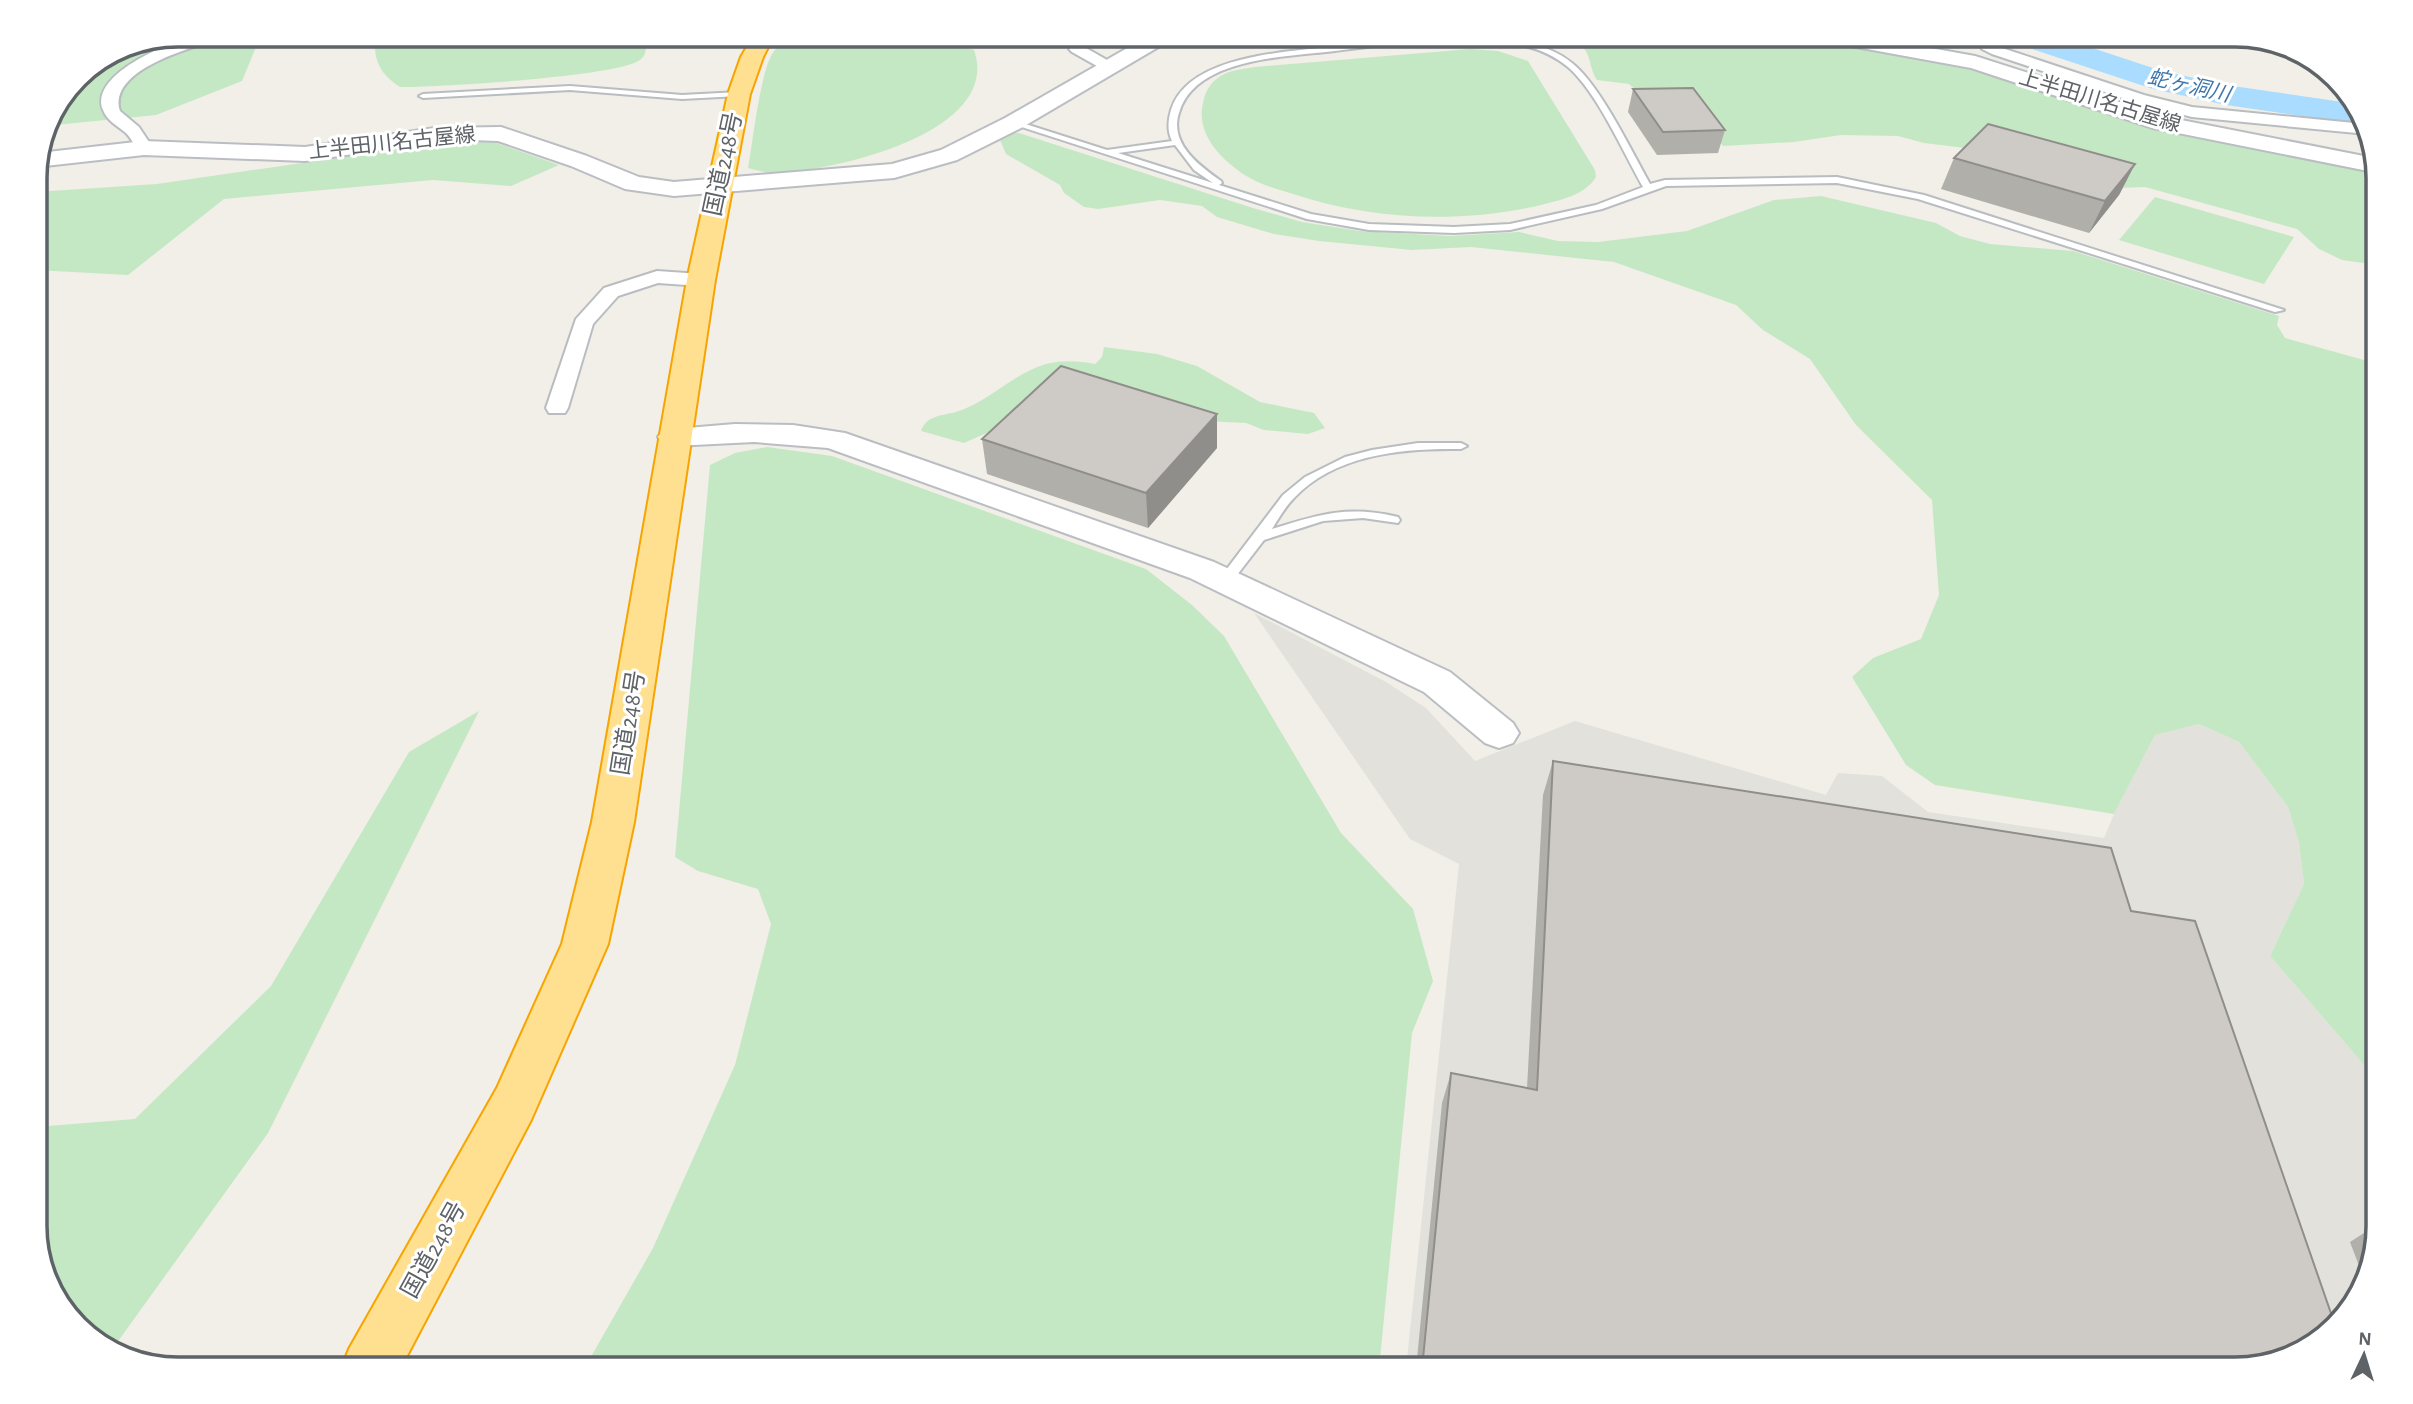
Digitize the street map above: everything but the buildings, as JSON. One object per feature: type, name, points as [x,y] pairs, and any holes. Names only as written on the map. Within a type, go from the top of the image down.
[{"type":"highway","name":"国道248号","points":[[376,1357],[513,1104],[584,944],[613,822],[701,280],[739,94],[757,47]]},
{"type":"main road","name":"上半田川名古屋線","points":[[49,159],[144,148],[306,154],[435,135],[501,134],[579,160],[634,184],[674,189],[894,171],[949,155],[1013,123],[1144,47]]},
{"type":"main road","name":"上半田川名古屋線","points":[[1891,47],[1975,62],[2161,122],[2365,164]]},
{"type":"main road","points":[[674,437],[761,431],[795,433],[834,440],[1202,570],[1437,682],[1499,733]]},
{"type":"street","points":[[144,148],[135,131],[120,121],[110,107],[111,95],[120,80],[134,68],[156,54],[179,47]]},
{"type":"street","points":[[1079,47],[1077,49],[1110,67]]},
{"type":"street","points":[[1989,47],[2165,106],[2214,115],[2356,127]]},
{"type":"street","points":[[156,54],[160,48]]},
{"type":"street","points":[[557,408],[583,323],[611,292],[657,277],[701,280]]},
{"type":"lane","points":[[1235,193],[1193,166],[1174,143],[1172,121],[1180,102],[1195,84],[1231,65],[1266,56],[1348,47]]},
{"type":"lane","points":[[1533,47],[1566,62],[1576,70],[1648,188]]},
{"type":"lane","points":[[423,96],[570,88],[682,97],[739,94]]},
{"type":"lane","points":[[1013,123],[1310,217],[1393,229],[1510,227],[1599,207],[1665,183],[1838,180],[1921,197],[2279,310]]},
{"type":"lane","points":[[1107,153],[1174,143]]},
{"type":"lane","points":[[1226,581],[1292,492],[1331,467],[1382,451],[1424,444],[1461,446]]},
{"type":"lane","points":[[1260,537],[1322,517],[1363,514],[1394,520]]},
{"type":"shaded area","points":[[1254,613],[1386,682],[1426,708],[1475,761],[1575,721],[1826,795],[1838,773],[1882,776],[1928,812],[2104,838],[2155,735],[2199,724],[2239,742],[2288,807],[2299,843],[2304,884],[2270,956],[2366,1067],[2366,1226],[2365,1243],[2356,1276],[2339,1306],[2315,1330],[2285,1347],[2252,1356],[1407,1357],[1459,864],[1410,839]]},
{"type":"green space","points":[[256,47],[242,81],[156,115],[59,125],[74,98],[98,74],[128,57],[161,48]]},
{"type":"green space","points":[[646,47],[640,60],[598,71],[525,80],[400,87],[383,71],[377,61],[375,49]]},
{"type":"green space","points":[[779,47],[964,47],[974,50],[977,76],[967,99],[948,119],[923,135],[863,158],[774,174],[748,168],[761,90],[774,51]]},
{"type":"green space","points":[[1582,47],[1869,47],[2011,79],[2215,139],[2365,168],[2365,263],[2342,260],[2319,249],[2297,229],[2145,187],[2118,188],[1990,151],[1924,143],[1898,136],[1841,135],[1794,142],[1723,146],[1683,98],[1647,94],[1629,84],[1597,80]]},
{"type":"green space","points":[[1470,49],[1498,51],[1528,61],[1595,170],[1596,177],[1586,188],[1572,196],[1549,203],[1479,215],[1415,216],[1351,209],[1280,190],[1250,178],[1222,156],[1203,126],[1203,103],[1207,92],[1216,79],[1232,71]]},
{"type":"green space","points":[[1002,133],[1019,133],[1253,208],[1302,222],[1360,231],[1450,236],[1519,232],[1558,241],[1598,242],[1687,231],[1774,200],[1821,196],[1936,223],[1960,236],[1990,244],[2073,251],[2279,316],[2277,325],[2285,338],[2365,360],[2366,1067],[2270,956],[2304,884],[2299,843],[2288,807],[2239,742],[2199,724],[2155,735],[2114,814],[1935,785],[1906,765],[1852,677],[1873,658],[1921,639],[1939,595],[1932,500],[1856,425],[1810,359],[1763,330],[1736,305],[1614,262],[1471,247],[1412,250],[1319,241],[1274,234],[1217,217],[1202,206],[1160,200],[1098,209],[1084,207],[1064,193],[1060,185],[1006,154],[1000,140]]},
{"type":"green space","points":[[491,141],[559,165],[511,186],[433,180],[224,199],[128,275],[48,271],[48,191],[157,184],[398,149]]},
{"type":"green space","points":[[2155,197],[2294,237],[2264,284],[2119,240]]},
{"type":"green space","points":[[1104,347],[1157,354],[1197,366],[1260,402],[1314,413],[1325,428],[1308,434],[1264,430],[1246,423],[1202,421],[1045,387],[991,431],[964,443],[921,431],[931,419],[979,402],[1022,374],[1046,364],[1095,364],[1102,357]]},
{"type":"green space","points":[[767,447],[832,456],[1146,569],[1192,605],[1224,636],[1341,833],[1413,909],[1433,981],[1412,1033],[1380,1357],[591,1357],[653,1248],[735,1065],[771,924],[758,889],[698,871],[675,857],[710,465],[735,453]]},
{"type":"green space","points":[[479,711],[268,1133],[118,1342],[98,1330],[74,1306],[54,1268],[48,1234],[48,1126],[135,1119],[271,986],[409,752]]},
{"type":"waterway","name":"蛇ヶ洞川","points":[[2058,47],[2153,79],[2226,95],[2348,113]]}]
